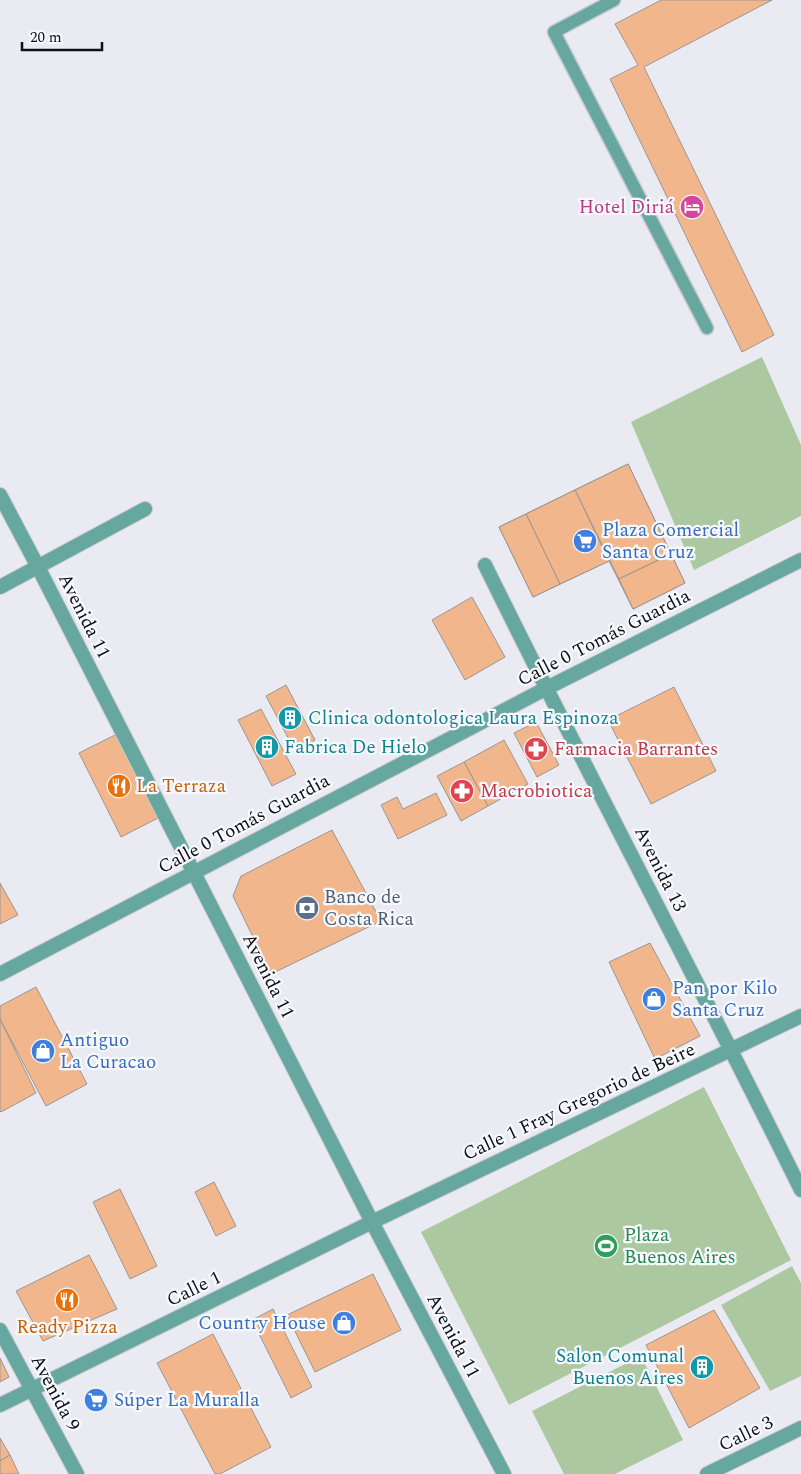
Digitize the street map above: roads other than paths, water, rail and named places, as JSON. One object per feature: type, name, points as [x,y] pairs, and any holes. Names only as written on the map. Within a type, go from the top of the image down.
[{"type":"street","name":"Avenida 11","points":[[0,495],[372,1222],[504,1474]]},
{"type":"street","points":[[0,587],[145,509]]},
{"type":"street","name":"Calle 0 Tomás Guardia","points":[[0,974],[545,689],[801,560]]},
{"type":"street","name":"Avenida 13","points":[[485,565],[545,689],[732,1050],[801,1190]]},
{"type":"street","name":"Calle 1 Fray Gregorio de Beire","points":[[372,1222],[801,1016]]},
{"type":"street","name":"Calle 1","points":[[0,1404],[33,1390],[372,1222]]},
{"type":"street","name":"Avenida 9","points":[[0,1330],[77,1474]]},
{"type":"street","name":"Calle 3","points":[[707,1474],[801,1428]]},
{"type":"lane","points":[[614,0],[554,32],[707,328]]},
{"type":"place","name":"Hotel Diriá","points":[[692,207]]},
{"type":"place","name":"Plaza Comercial Santa Cruz","points":[[585,541]]},
{"type":"place","name":"Clinica odontologica Laura Espinoza","points":[[290,718]]},
{"type":"place","name":"Fabrica De Hielo","points":[[267,747]]},
{"type":"place","name":"Farmacia Barrantes","points":[[536,749]]},
{"type":"place","name":"La Terraza","points":[[119,786]]},
{"type":"place","name":"Macrobiotica","points":[[462,791]]},
{"type":"place","name":"Banco de Costa Rica","points":[[307,908]]},
{"type":"place","name":"Pan por Kilo Santa Cruz","points":[[654,999]]},
{"type":"place","name":"Antiguo La Curacao","points":[[43,1051]]},
{"type":"place","name":"Plaza Buenos Aires","points":[[606,1246]]},
{"type":"place","name":"Ready Pizza","points":[[67,1300]]},
{"type":"place","name":"Country House","points":[[344,1323]]},
{"type":"place","name":"Salon Comunal Buenos Aires","points":[[702,1367]]},
{"type":"place","name":"Súper La Muralla","points":[[96,1400]]}]
